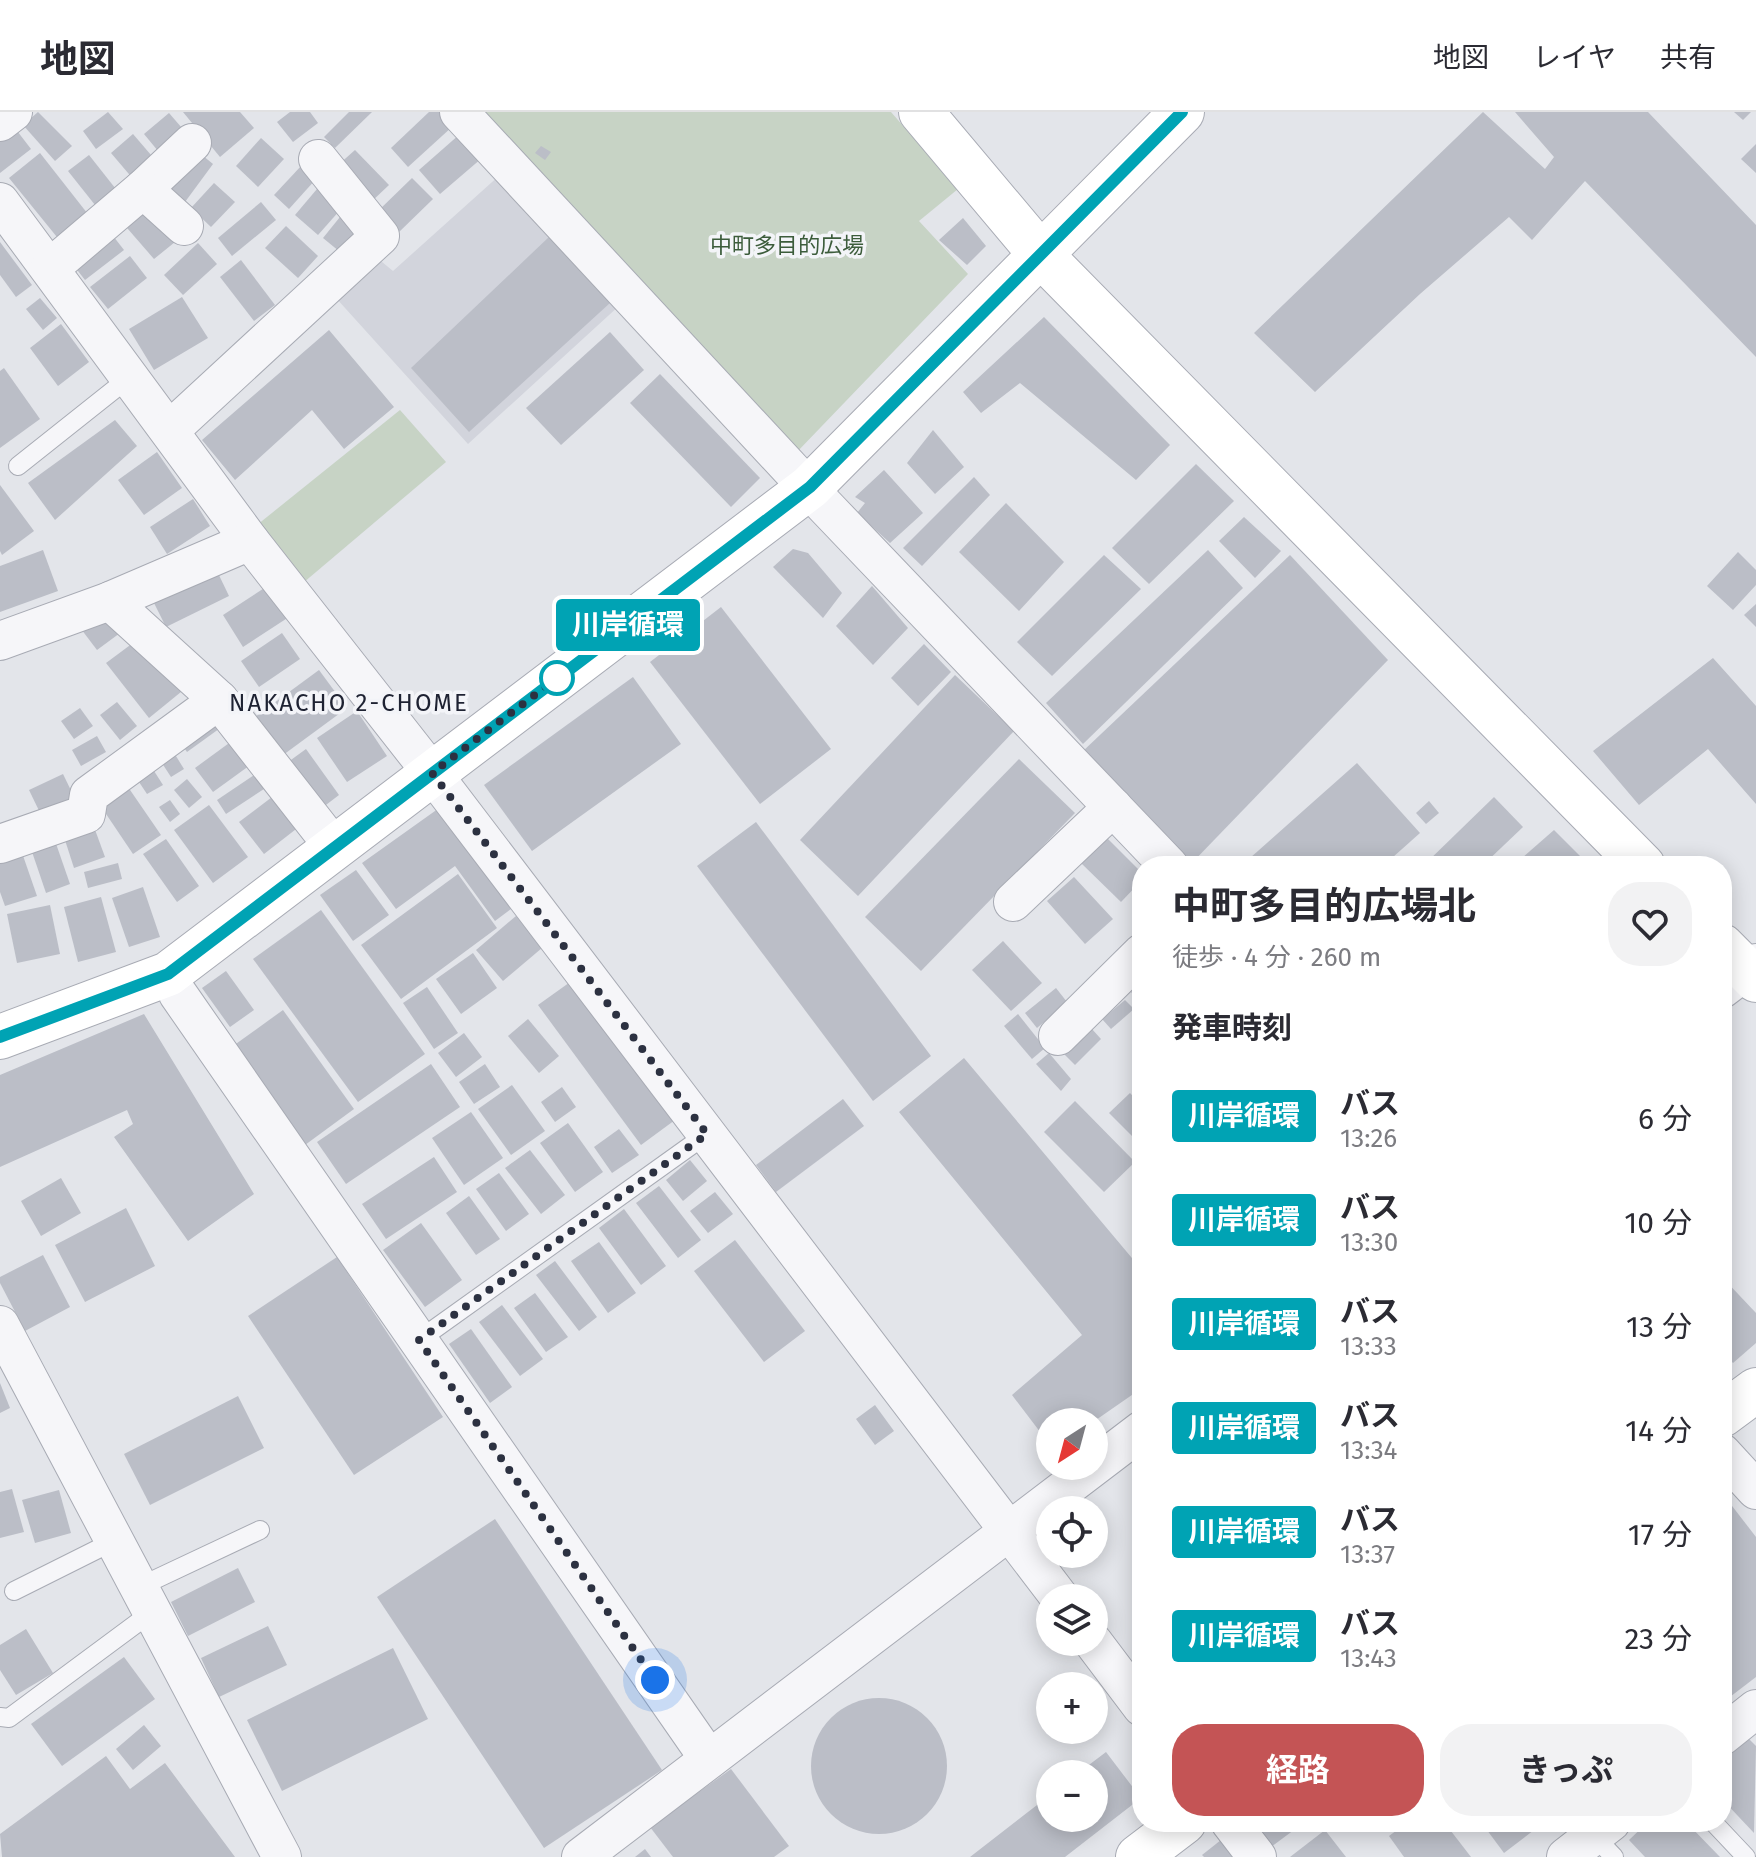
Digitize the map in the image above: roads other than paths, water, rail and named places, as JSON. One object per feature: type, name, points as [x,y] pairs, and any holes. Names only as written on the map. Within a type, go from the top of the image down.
[{"type":"street","points":[[0,122],[13,112]]},
{"type":"street","points":[[459,112],[825,506],[1160,856]]},
{"type":"street","points":[[921,112],[1042,256],[1633,856]]},
{"type":"street","points":[[0,1037],[168,974],[810,487],[1182,112]]},
{"type":"street","points":[[50,268],[192,143]]},
{"type":"street","points":[[170,430],[380,236],[318,159]]},
{"type":"street","points":[[143,189],[184,226]]},
{"type":"street","points":[[0,202],[250,541],[432,773],[1050,1584]]},
{"type":"street","points":[[0,641],[110,601],[250,541]]},
{"type":"street","points":[[110,601],[219,700],[334,847]]},
{"type":"street","points":[[0,844],[86,814],[89,795],[219,700]]},
{"type":"street","points":[[1013,902],[1113,807]]},
{"type":"street","points":[[1058,1036],[1132,963]]},
{"type":"street","points":[[178,994],[709,1759]]},
{"type":"street","points":[[0,1325],[282,1857]]},
{"type":"street","points":[[1732,1408],[1756,1390]]},
{"type":"street","points":[[581,1857],[1132,1438]]},
{"type":"street","points":[[1732,1464],[1756,1490]]},
{"type":"street","points":[[1104,1656],[1132,1694]]},
{"type":"street","points":[[1732,1729],[1755,1712]]},
{"type":"street","points":[[1138,1857],[1171,1832]]},
{"type":"street","points":[[1238,1832],[1257,1857]]},
{"type":"lane","points":[[18,466],[130,377]]},
{"type":"lane","points":[[419,1340],[707,1134]]},
{"type":"lane","points":[[0,1717],[9,1718],[145,1600],[260,1530]]},
{"type":"lane","points":[[14,1591],[114,1541]]},
{"type":"lane","points":[[1722,1832],[1746,1857]]},
{"type":"district","name":"NAKACHO 2-CHOME","points":[[349,703]]},
{"type":"park label","name":"中町多目的広場","points":[[787,245]]}]
